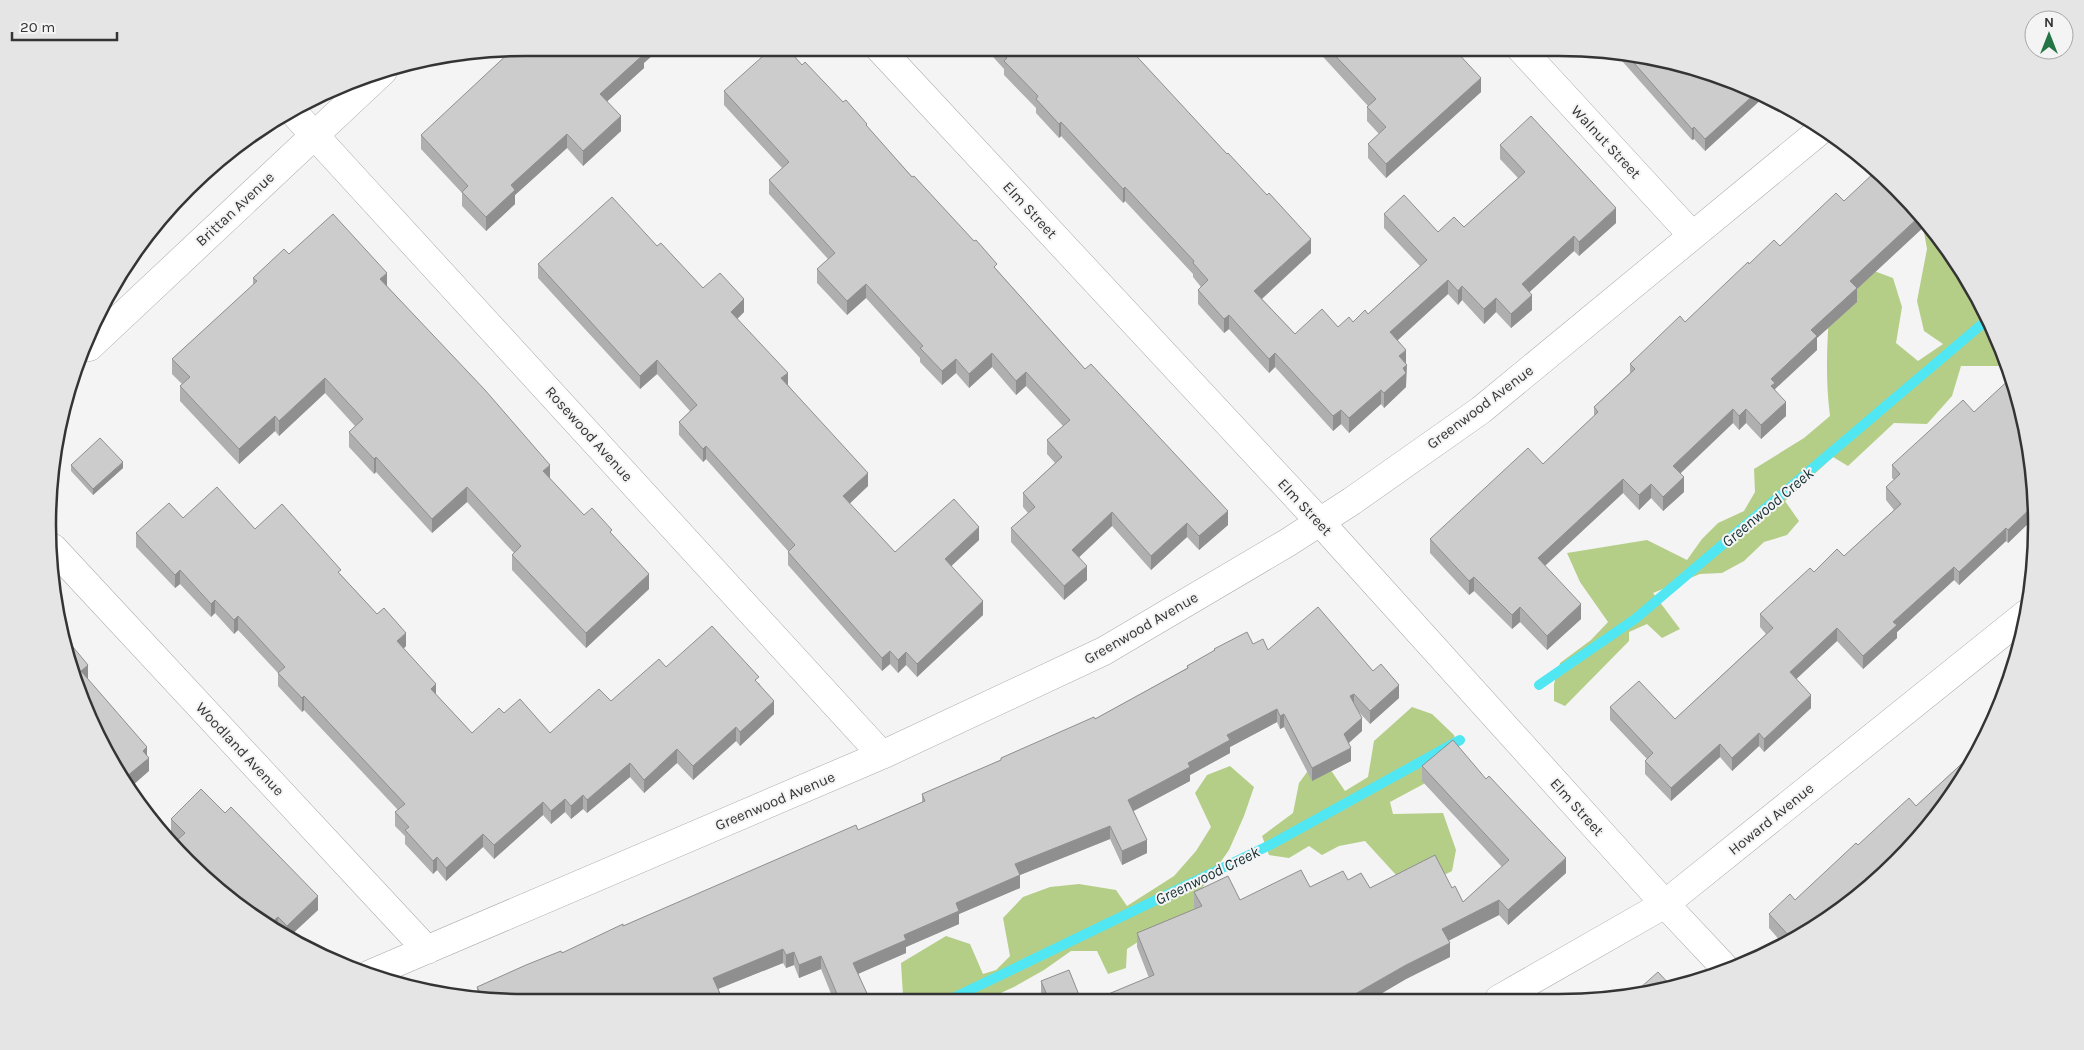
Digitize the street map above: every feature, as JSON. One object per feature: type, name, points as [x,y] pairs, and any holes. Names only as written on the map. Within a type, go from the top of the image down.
[{"type":"street","name":"Elm Street","points":[[886,56],[1320,522],[1722,964]]},
{"type":"street","name":"Walnut Street","points":[[1527,56],[1692,235]]},
{"type":"street","name":"Brittan Avenue","points":[[94,343],[371,82]]},
{"type":"street","name":"Rosewood Avenue","points":[[297,116],[882,755]]},
{"type":"street","name":"Greenwood Avenue","points":[[379,970],[882,755],[1104,651],[1320,522],[1481,410],[1817,133]]},
{"type":"street","name":"Woodland Avenue","points":[[57,552],[427,950]]},
{"type":"street","name":"Howard Avenue","points":[[1508,994],[1665,904],[2018,620]]},
{"type":"green space","points":[[1924,231],[1949,265],[1965,291],[2000,366],[1961,366],[1952,396],[1927,424],[1894,423],[1848,466],[1833,457],[1785,501],[1799,521],[1787,535],[1764,542],[1744,561],[1722,573],[1700,574],[1653,593],[1680,629],[1662,638],[1647,624],[1629,632],[1629,641],[1565,706],[1554,701],[1554,684],[1560,663],[1591,640],[1608,622],[1580,582],[1567,553],[1647,540],[1687,560],[1702,539],[1718,523],[1744,511],[1755,492],[1754,469],[1804,438],[1830,416],[1827,359],[1830,302],[1866,268],[1893,278],[1902,307],[1896,343],[1918,361],[1943,344],[1924,331],[1917,301],[1927,249]]},
{"type":"green space","points":[[1412,707],[1432,714],[1454,735],[1462,768],[1446,772],[1390,802],[1393,814],[1443,813],[1456,850],[1452,871],[1426,884],[1397,876],[1365,841],[1339,846],[1322,855],[1309,846],[1289,858],[1269,855],[1262,836],[1293,813],[1299,783],[1313,764],[1326,763],[1345,791],[1368,777],[1374,741]]},
{"type":"green space","points":[[1230,766],[1254,787],[1229,850],[1198,894],[1192,932],[1155,931],[1127,949],[1126,968],[1108,974],[1097,951],[1071,951],[1044,970],[998,994],[903,994],[901,963],[946,936],[970,944],[983,974],[996,970],[1010,956],[1003,918],[1023,897],[1050,887],[1079,884],[1116,890],[1127,906],[1174,876],[1196,851],[1211,827],[1195,793],[1207,775]]},
{"type":"building","points":[[642,56],[600,94],[621,116],[583,151],[567,134],[511,185],[515,190],[486,217],[462,192],[468,186],[421,135],[505,57]]},
{"type":"building","points":[[763,56],[794,56],[802,65],[805,62],[843,102],[846,100],[912,177],[914,176],[974,241],[976,240],[997,264],[994,267],[1085,369],[1091,364],[1228,511],[1199,536],[1187,523],[1151,556],[1112,512],[1072,550],[1087,566],[1064,586],[1011,528],[1035,507],[1023,493],[1062,457],[1047,440],[1070,420],[1026,372],[1016,381],[992,353],[969,374],[956,359],[942,371],[920,348],[923,346],[866,284],[847,301],[817,269],[835,253],[769,180],[789,162],[724,91]]},
{"type":"building","points":[[1005,56],[1136,56],[1227,154],[1267,195],[1269,193],[1311,239],[1254,291],[1295,334],[1322,309],[1338,327],[1349,317],[1353,322],[1365,310],[1368,314],[1427,260],[1384,214],[1404,195],[1438,232],[1454,217],[1464,227],[1525,172],[1500,145],[1531,116],[1616,208],[1579,242],[1574,236],[1522,284],[1532,295],[1511,314],[1496,298],[1484,309],[1462,286],[1458,291],[1448,280],[1390,332],[1406,350],[1399,356],[1407,365],[1403,368],[1406,373],[1384,393],[1381,390],[1349,418],[1341,410],[1333,416],[1275,353],[1269,359],[1229,315],[1224,319],[1198,290],[1208,280],[1193,263],[1194,261],[1125,187],[1123,189],[1061,122],[1059,124],[1036,99],[1038,96],[1004,61],[1007,58]]},
{"type":"building","points":[[1336,56],[1460,56],[1481,78],[1386,164],[1368,144],[1386,127],[1367,107],[1376,99]]},
{"type":"building","points":[[1633,62],[1680,72],[1710,81],[1751,98],[1705,139],[1694,127],[1692,129]]},
{"type":"building","points":[[1871,176],[1915,221],[1850,281],[1857,288],[1811,330],[1817,336],[1771,379],[1775,383],[1771,386],[1786,402],[1761,425],[1746,409],[1739,416],[1733,409],[1673,466],[1684,477],[1663,497],[1651,484],[1639,495],[1623,479],[1538,558],[1581,604],[1547,636],[1520,607],[1512,615],[1474,577],[1469,581],[1430,539],[1528,448],[1543,464],[1598,412],[1594,407],[1635,369],[1630,364],[1680,316],[1685,322],[1748,262],[1749,264],[1774,240],[1780,246],[1836,193],[1844,201]]},
{"type":"building","points":[[612,197],[657,246],[661,243],[703,288],[720,273],[744,299],[731,312],[788,373],[781,378],[868,473],[843,496],[895,552],[954,499],[979,527],[945,559],[983,601],[917,664],[906,652],[898,660],[890,651],[882,658],[788,552],[795,545],[706,446],[703,449],[679,422],[697,405],[657,360],[640,376],[538,264]]},
{"type":"building","points":[[333,214],[387,273],[380,279],[485,390],[550,465],[543,471],[584,515],[592,508],[612,530],[610,532],[649,574],[586,633],[512,555],[521,546],[467,487],[432,519],[376,457],[374,459],[349,432],[363,419],[325,378],[279,421],[275,416],[239,449],[180,386],[190,377],[172,359],[257,281],[253,278],[284,249],[289,254]]},
{"type":"building","points":[[2006,383],[2019,434],[2024,464],[2028,511],[2008,530],[2006,528],[1959,572],[1954,567],[1893,622],[1897,625],[1863,656],[1837,628],[1790,672],[1811,695],[1764,739],[1759,733],[1732,758],[1720,744],[1671,788],[1645,761],[1653,753],[1610,707],[1639,681],[1675,719],[1773,628],[1760,614],[1810,568],[1814,572],[1837,549],[1844,556],[1901,504],[1886,487],[1900,474],[1892,465],[1963,400],[1974,412]]},
{"type":"building","points":[[100,438],[123,462],[93,489],[71,465]]},
{"type":"building","points":[[217,487],[255,529],[282,504],[341,570],[338,572],[377,614],[384,608],[406,633],[397,641],[436,684],[431,689],[472,733],[499,708],[504,713],[520,699],[550,733],[599,689],[611,701],[659,659],[666,667],[712,626],[759,677],[755,680],[774,701],[740,732],[736,727],[693,766],[677,749],[644,780],[630,763],[587,800],[583,795],[571,806],[565,799],[551,811],[543,802],[494,845],[483,834],[446,868],[437,857],[433,861],[405,830],[409,827],[395,812],[405,804],[304,696],[302,698],[278,673],[285,667],[238,616],[234,620],[215,600],[211,604],[180,570],[175,575],[136,533],[169,503],[183,518]]},
{"type":"building","points":[[1318,607],[1373,671],[1381,664],[1399,685],[1370,711],[1354,694],[1350,696],[1362,718],[1344,734],[1351,748],[1312,768],[1284,714],[1280,716],[1277,709],[1227,735],[1230,740],[1188,763],[1190,767],[1128,800],[1147,840],[1122,851],[1110,826],[1015,864],[1020,875],[956,903],[959,911],[904,935],[906,940],[853,963],[867,994],[837,994],[821,956],[799,965],[794,952],[786,955],[783,949],[713,978],[720,994],[525,994],[479,992],[477,987],[561,951],[562,953],[623,924],[623,926],[856,825],[858,830],[925,801],[922,794],[1094,717],[1095,719],[1188,668],[1187,666],[1214,649],[1247,632],[1253,644],[1263,639],[1268,650]]},
{"type":"building","points":[[72,646],[88,665],[81,671],[147,747],[143,751],[149,758],[129,775],[92,704]]},
{"type":"building","points":[[1453,740],[1486,779],[1489,776],[1566,858],[1508,910],[1499,900],[1442,929],[1450,943],[1355,994],[1108,994],[1154,975],[1137,933],[1202,906],[1194,892],[1228,876],[1240,900],[1301,870],[1310,887],[1343,871],[1348,880],[1361,873],[1370,888],[1435,855],[1452,888],[1455,886],[1463,902],[1509,860],[1422,766]]},
{"type":"building","points":[[1963,763],[1931,810],[1911,834],[1868,877],[1844,897],[1787,934],[1769,914],[1790,894],[1795,900],[1856,843],[1858,845],[1909,798],[1916,806]]},
{"type":"building","points":[[201,789],[225,813],[231,807],[318,896],[287,926],[278,917],[274,920],[240,897],[194,856],[178,839],[185,833],[171,819]]},
{"type":"building","points":[[1069,970],[1079,994],[1046,994],[1041,981]]},
{"type":"building","points":[[1658,972],[1667,981],[1642,986]]},
{"type":"waterway","name":"Greenwood Creek","points":[[1539,685],[1635,619],[1982,324]]},
{"type":"waterway","name":"Greenwood Creek","points":[[961,994],[1270,845],[1460,740]]}]
